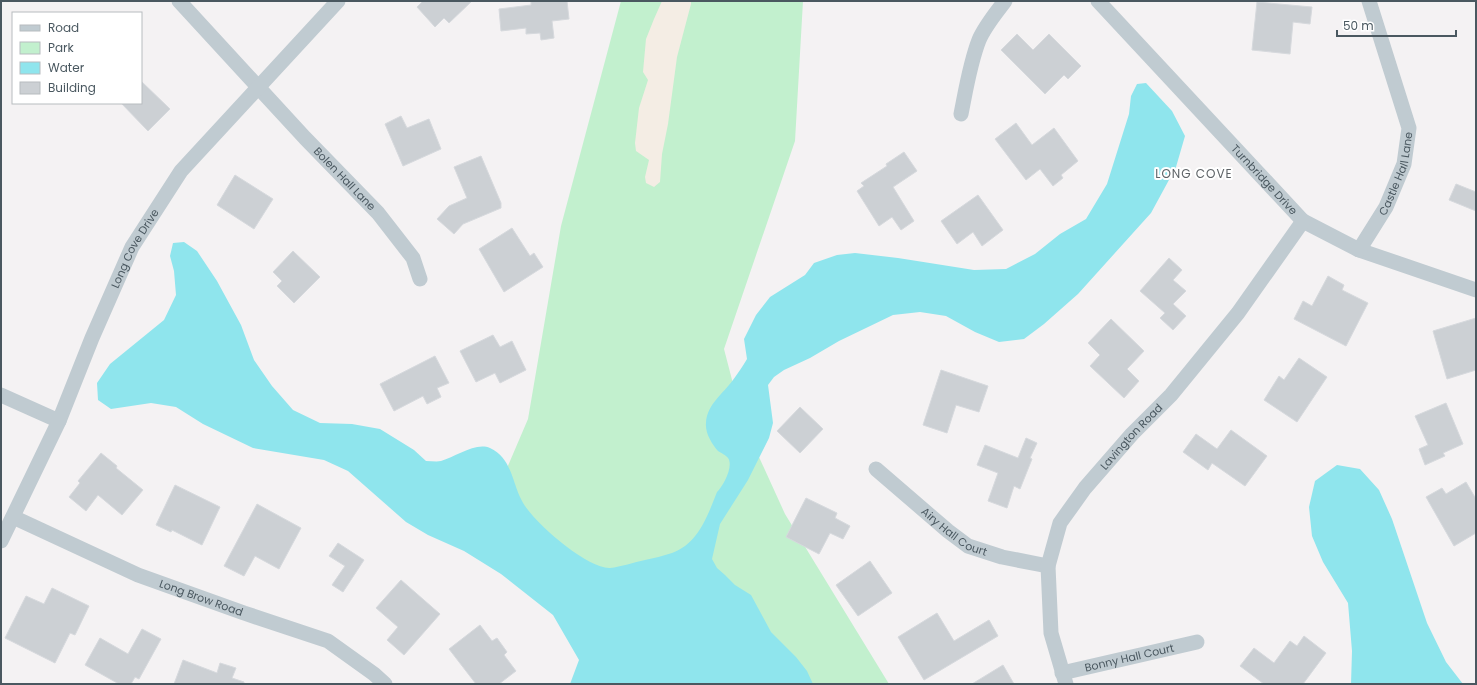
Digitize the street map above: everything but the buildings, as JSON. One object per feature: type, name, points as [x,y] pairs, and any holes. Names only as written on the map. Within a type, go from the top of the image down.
[{"type":"street","name":"Bolen Hall Lane","points":[[179,1],[257,87],[378,214],[413,258],[420,279]]},
{"type":"street","name":"Long Cove Drive","points":[[1,541],[59,421],[92,338],[132,247],[181,171],[338,1]]},
{"type":"street","points":[[961,114],[967,82],[980,40],[995,13],[1005,1]]},
{"type":"street","name":"Turnbridge Drive","points":[[1098,1],[1303,221],[1359,250],[1476,290]]},
{"type":"street","name":"Castle Hall Lane","points":[[1359,250],[1386,207],[1404,164],[1409,128],[1369,1]]},
{"type":"street","name":"Lavington Road","points":[[1064,678],[1051,633],[1048,566],[1060,523],[1085,488],[1132,434],[1171,395],[1233,319],[1303,221]]},
{"type":"street","points":[[1,395],[59,421]]},
{"type":"street","name":"Airy Hall Court","points":[[876,469],[943,527],[968,546],[1002,557],[1048,566]]},
{"type":"street","name":"Long Brow Road","points":[[13,517],[138,574],[244,613],[328,641],[374,674],[385,684]]},
{"type":"street","name":"Bonny Hall Court","points":[[1064,678],[1197,642]]},
{"type":"green space","points":[[621,1],[803,1],[795,141],[724,349],[743,422],[785,514],[889,684],[726,684],[492,503],[528,419],[561,226]]},
{"type":"sand","points":[[662,1],[691,1],[691,4],[677,57],[668,124],[662,154],[660,182],[654,187],[646,183],[645,177],[649,160],[636,151],[635,143],[639,108],[648,80],[643,72],[646,39]]},
{"type":"water","points":[[1146,83],[1172,111],[1185,136],[1176,167],[1151,213],[1078,294],[1044,324],[1024,339],[999,342],[975,332],[946,316],[920,312],[893,315],[784,370],[774,377],[768,385],[773,423],[769,438],[748,480],[720,524],[712,559],[717,568],[735,585],[751,595],[771,632],[796,657],[807,671],[813,684],[570,684],[579,660],[553,615],[501,574],[464,551],[428,535],[406,522],[348,471],[324,460],[253,448],[203,424],[176,407],[151,403],[111,409],[98,400],[97,383],[110,364],[164,320],[176,295],[174,271],[170,256],[173,243],[184,242],[197,251],[217,281],[241,325],[254,360],[272,386],[293,410],[320,423],[352,424],[380,429],[414,450],[426,461],[441,461],[472,448],[490,448],[497,452],[507,464],[522,501],[537,520],[575,553],[600,566],[610,568],[669,554],[681,549],[689,543],[701,528],[717,492],[729,471],[730,466],[727,457],[718,451],[709,438],[706,427],[707,416],[712,405],[733,380],[747,359],[744,339],[756,315],[770,297],[805,275],[814,263],[837,255],[855,253],[974,270],[1006,269],[1035,254],[1060,234],[1086,219],[1107,184],[1129,114],[1131,96],[1137,84]]},
{"type":"water","points":[[1337,465],[1360,469],[1379,490],[1392,519],[1427,623],[1446,662],[1463,684],[1351,684],[1352,651],[1348,603],[1323,562],[1312,536],[1309,507],[1315,481]]},
{"type":"district","name":"LONG COVE","points":[[1194,174]]}]
